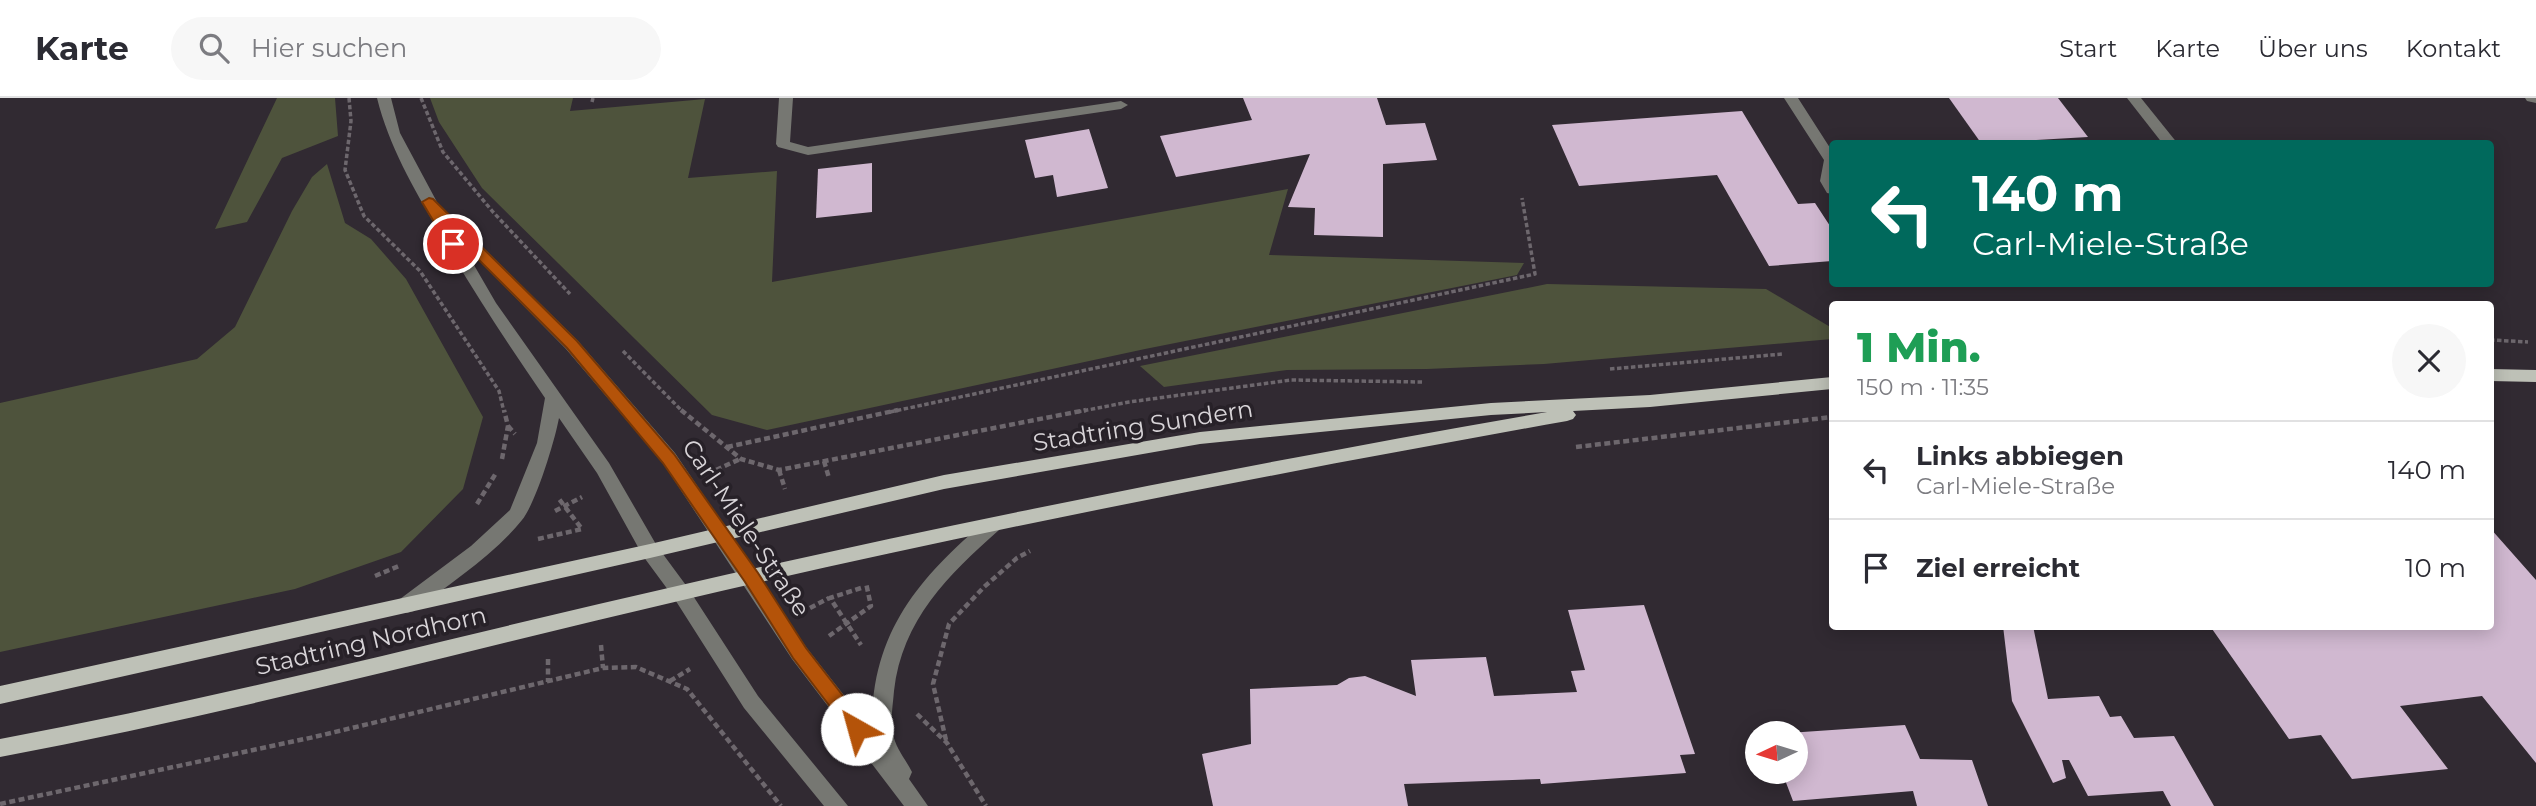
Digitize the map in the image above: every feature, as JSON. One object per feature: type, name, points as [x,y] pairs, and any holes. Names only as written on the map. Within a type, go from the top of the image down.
[{"type":"main road","points":[[2494,375],[2536,376]]},
{"type":"main road","name":"Stadtring Sundern","points":[[650,551],[944,482],[1200,438],[1491,410],[1650,401],[1829,383]]},
{"type":"main road","name":"Stadtring Sundern","points":[[751,578],[993,525],[1403,443],[1650,401]]},
{"type":"main road","name":"Stadtring Nordhorn","points":[[0,695],[650,551]]},
{"type":"main road","name":"Stadtring Nordhorn","points":[[0,748],[101,730],[751,578]]},
{"type":"street","name":"Carl-Miele-Straße","points":[[384,98],[393,133],[429,202],[490,306],[603,468],[650,551],[681,593],[751,702],[836,806]]},
{"type":"street","points":[[786,98],[783,144],[808,151],[1121,105]]},
{"type":"street","points":[[1791,98],[1829,156]]},
{"type":"street","points":[[2134,98],[2168,140]]},
{"type":"street","name":"Carl-Miele-Straße","points":[[429,202],[572,345],[668,458],[799,653],[918,806]]},
{"type":"street","points":[[407,604],[478,551],[517,514],[546,443],[554,397]]},
{"type":"street","points":[[918,806],[882,734],[884,676],[907,614],[952,560],[993,525]]},
{"type":"path","points":[[349,98],[351,121],[345,170],[364,216],[420,271],[499,391],[508,426],[500,465],[477,504],[469,512]]},
{"type":"path","points":[[421,98],[443,152],[493,212],[578,303]]},
{"type":"path","points":[[726,448],[1514,281],[1535,274],[1522,198]]},
{"type":"path","points":[[2494,340],[2536,342]]},
{"type":"path","points":[[616,343],[673,403],[740,459],[779,470],[785,488]]},
{"type":"path","points":[[713,472],[740,459]]},
{"type":"path","points":[[824,461],[830,479]]},
{"type":"path","points":[[947,743],[933,684],[949,624],[1017,558],[1036,548]]},
{"type":"path","points":[[828,637],[871,606],[865,576]]},
{"type":"path","points":[[866,652],[830,598],[879,582]]},
{"type":"path","points":[[602,647],[603,668]]},
{"type":"path","points":[[548,659],[548,682]]},
{"type":"path","points":[[670,681],[696,666]]},
{"type":"path","points":[[0,804],[314,737],[603,668],[636,667],[687,689],[781,806]]},
{"type":"path","points":[[908,704],[947,743],[986,806]]},
{"type":"green space","points":[[277,98],[335,98],[338,136],[282,158],[247,222],[215,229]]},
{"type":"green space","points":[[430,98],[573,98],[570,111],[705,99],[688,178],[777,171],[772,282],[1288,189],[1269,255],[1524,263],[1517,275],[1145,349],[767,430],[712,415],[482,188],[439,122]]},
{"type":"green space","points":[[327,164],[345,223],[371,239],[406,279],[483,417],[463,489],[401,552],[295,589],[0,652],[0,403],[197,359],[235,327],[292,211],[312,177]]},
{"type":"green space","points":[[1547,284],[1766,289],[1829,326],[1829,339],[1544,364],[1427,369],[1287,370],[1164,387],[1140,366]]},
{"type":"building","points":[[1243,98],[1377,98],[1386,125],[1425,123],[1437,160],[1383,164],[1383,237],[1314,235],[1315,208],[1288,207],[1310,154],[1176,177],[1160,136],[1252,120]]},
{"type":"building","points":[[1949,98],[2058,98],[2088,137],[2034,140],[1979,140]]},
{"type":"building","points":[[1742,111],[1798,204],[1815,203],[1829,224],[1829,261],[1769,266],[1717,175],[1579,186],[1552,125]]},
{"type":"building","points":[[1089,129],[1108,188],[1057,197],[1053,175],[1035,178],[1025,140]]},
{"type":"building","points":[[872,163],[872,212],[816,218],[818,169]]},
{"type":"building","points":[[2494,533],[2536,580],[2536,763],[2482,696],[2400,706],[2448,769],[2352,779],[2321,735],[2289,739],[2213,630],[2494,630]]},
{"type":"building","points":[[1644,605],[1695,754],[1680,755],[1686,773],[1541,784],[1540,779],[1404,784],[1408,806],[1213,806],[1202,754],[1251,744],[1250,689],[1337,685],[1349,678],[1365,676],[1416,696],[1411,660],[1486,657],[1494,696],[1577,692],[1571,671],[1585,670],[1568,610]]},
{"type":"building","points":[[2003,630],[2034,630],[2048,699],[2099,696],[2110,717],[2121,716],[2134,738],[2174,736],[2214,806],[2171,806],[2163,791],[2088,796],[2069,760],[2062,760],[2066,778],[2053,783],[2012,701]]},
{"type":"building","points":[[1905,725],[1920,759],[1972,760],[1988,806],[1917,806],[1913,791],[1793,801],[1787,784],[1808,784],[1808,732]]},
{"type":"route","points":[[453,244],[429,202],[572,345],[668,458],[799,653],[857,729]]}]
